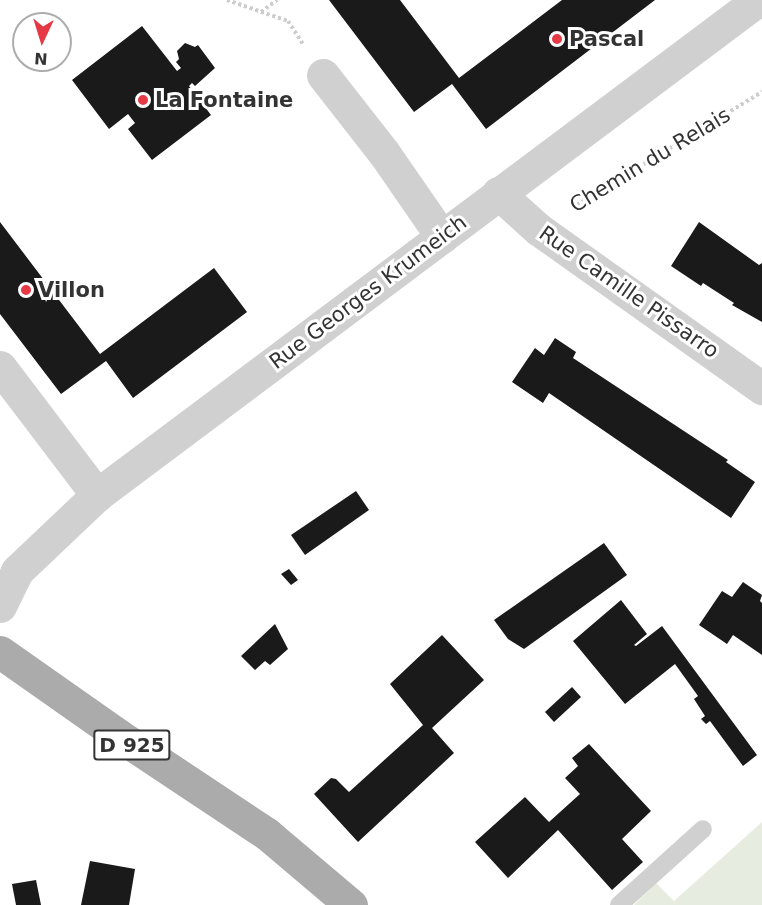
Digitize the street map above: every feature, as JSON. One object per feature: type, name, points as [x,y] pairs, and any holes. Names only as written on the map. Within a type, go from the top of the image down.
[{"type":"main road","name":"D 925","points":[[0,652],[118,735],[267,834],[351,905]]},
{"type":"street","name":"Rue Georges Krumeich","points":[[0,606],[17,571],[97,495],[758,0]]},
{"type":"street","points":[[323,75],[384,153],[442,237]]},
{"type":"street","name":"Rue Camille Pissarro","points":[[498,193],[538,229],[762,388]]},
{"type":"street","points":[[0,367],[97,495]]},
{"type":"lane","points":[[619,905],[703,828]]},
{"type":"path","points":[[227,0],[288,21],[323,75]]},
{"type":"path","points":[[261,13],[277,0]]},
{"type":"path","name":"Chemin du Relais","points":[[538,229],[762,92]]},
{"type":"shaded area","points":[[762,822],[762,905],[634,905],[656,883],[674,901]]},
{"type":"building","name":"Pascal","points":[[329,0],[400,0],[459,78],[562,0],[655,0],[486,129],[452,84],[414,112]]},
{"type":"building","name":"La Fontaine","points":[[142,26],[177,71],[181,68],[176,62],[179,59],[177,51],[185,43],[195,47],[198,45],[215,68],[195,86],[192,83],[189,86],[211,115],[152,160],[128,129],[135,123],[128,114],[109,129],[72,80]]},
{"type":"building","name":"Villon","points":[[0,222],[100,354],[214,268],[247,312],[133,398],[106,361],[61,394],[0,314]]},
{"type":"building","points":[[699,222],[759,265],[762,263],[762,322],[732,305],[734,303],[703,283],[701,286],[671,266]]},
{"type":"building","points":[[555,338],[576,352],[573,358],[728,460],[726,462],[755,482],[731,518],[549,393],[543,403],[512,382],[535,348],[544,355]]},
{"type":"building","points":[[356,491],[369,510],[305,555],[291,535]]},
{"type":"building","points":[[604,543],[627,575],[524,649],[508,639],[494,620]]},
{"type":"building","points":[[289,569],[298,580],[291,585],[281,574]]},
{"type":"building","points":[[743,582],[762,595],[760,601],[762,603],[762,655],[733,635],[727,644],[699,625],[722,591],[732,597]]},
{"type":"building","points":[[621,600],[647,634],[634,645],[636,646],[662,626],[757,755],[743,766],[710,721],[706,724],[701,719],[705,716],[694,699],[698,696],[675,664],[625,704],[573,641]]},
{"type":"building","points":[[275,624],[288,649],[270,665],[265,661],[255,670],[241,656]]},
{"type":"building","points":[[442,635],[484,680],[432,728],[454,753],[358,842],[314,794],[331,778],[336,779],[349,792],[423,725],[390,684]]},
{"type":"building","points":[[572,687],[581,697],[554,722],[545,712]]},
{"type":"building","points":[[589,744],[651,811],[622,839],[643,862],[612,890],[558,830],[508,878],[475,842],[525,797],[549,822],[580,794],[565,778],[578,766],[572,758]]},
{"type":"building","points":[[90,861],[135,869],[129,905],[81,905]]},
{"type":"building","points":[[36,880],[41,905],[16,905],[12,884]]},
{"type":"place","name":"Pascal","points":[[557,39]]},
{"type":"place","name":"La Fontaine","points":[[143,100]]},
{"type":"place","name":"Villon","points":[[26,290]]}]
